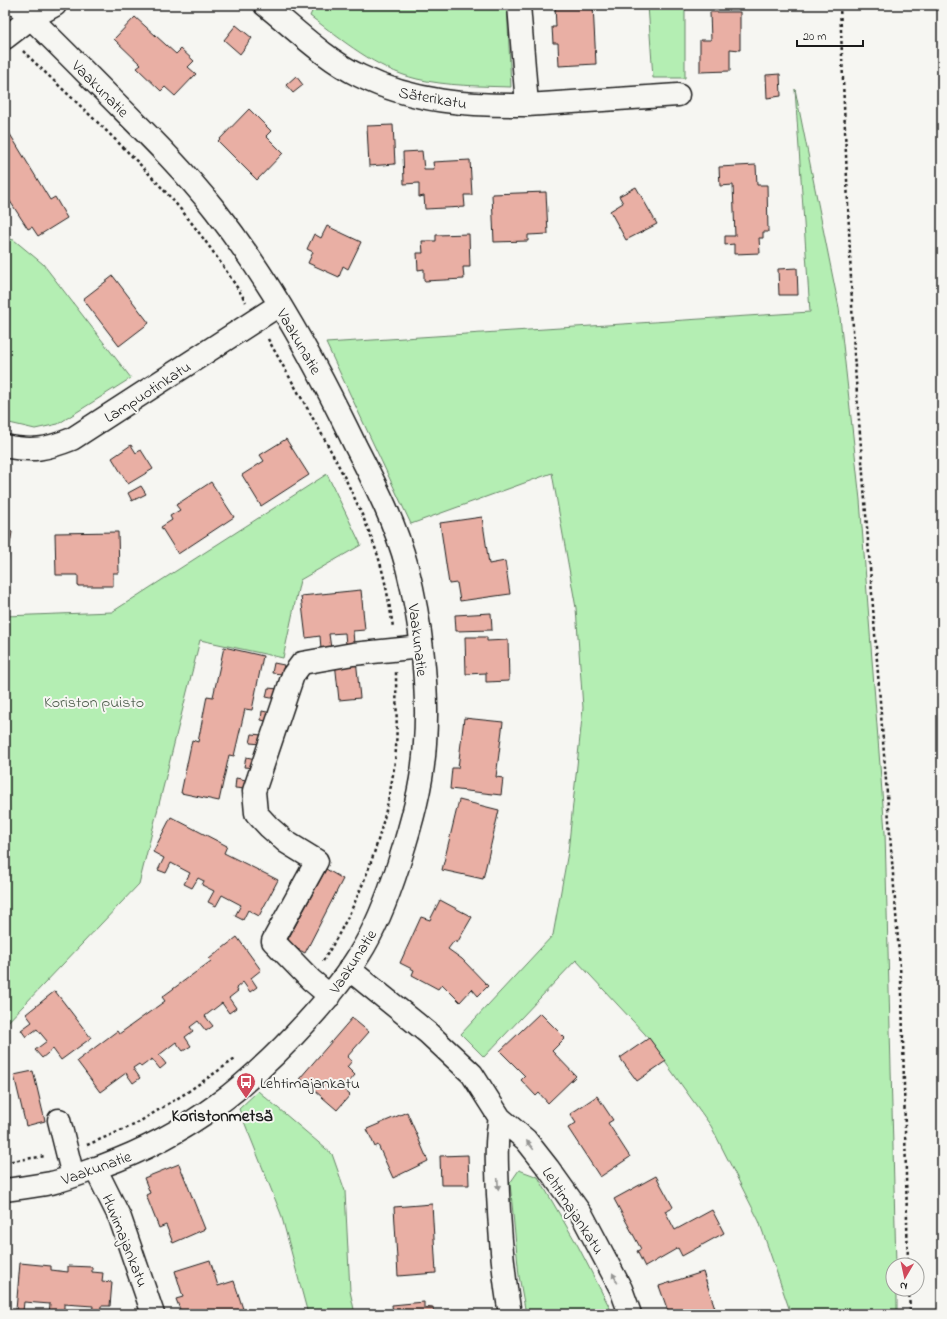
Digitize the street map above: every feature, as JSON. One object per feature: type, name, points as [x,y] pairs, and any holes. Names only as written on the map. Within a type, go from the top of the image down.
[{"type":"street","points":[[6,37],[24,12],[55,5]]},
{"type":"street","name":"Säterikatu","points":[[265,5],[327,55],[359,76],[392,90],[429,99],[494,106],[678,96]]},
{"type":"street","points":[[519,5],[527,105]]},
{"type":"street","name":"Vaakunatie","points":[[5,1190],[52,1183],[133,1154],[168,1137],[211,1110],[242,1086],[270,1061],[330,996],[360,954],[391,887],[412,818],[425,746],[424,685],[421,647],[407,567],[395,528],[309,352],[241,246],[184,172],[24,12]]},
{"type":"street","name":"Lampuotinkatu","points":[[5,446],[22,450],[39,450],[72,439],[279,305]]},
{"type":"street","points":[[330,996],[311,980],[273,941],[316,861],[286,842],[256,813],[254,791],[293,675],[302,663],[396,649],[421,647]]},
{"type":"street","name":"Lehtimajankatu","points":[[349,969],[428,1033],[464,1065],[486,1093],[500,1118],[526,1140],[583,1217],[621,1289],[630,1314]]},
{"type":"street","points":[[500,1118],[496,1151],[500,1243],[510,1314]]},
{"type":"street","points":[[58,1120],[73,1176]]},
{"type":"street","name":"Huvimajankatu","points":[[95,1168],[120,1218],[153,1314]]},
{"type":"path","points":[[840,5],[854,354],[902,994],[908,1257]]},
{"type":"path","points":[[6,37],[142,168],[186,216],[224,266],[257,320],[331,454],[364,521],[377,553],[386,583],[396,649],[397,726],[394,761],[378,841],[367,878],[351,912],[311,980]]},
{"type":"path","points":[[5,1162],[44,1156],[86,1146],[134,1125],[186,1093],[241,1055]]},
{"type":"path","points":[[909,1297],[910,1314]]},
{"type":"green space","points":[[315,5],[507,5],[511,87],[440,83],[417,79],[387,68],[360,53],[310,16]]},
{"type":"green space","points":[[648,5],[685,5],[685,78],[653,78]]},
{"type":"green space","points":[[795,89],[839,308],[860,500],[885,832],[896,1257],[885,1257],[885,1297],[897,1297],[897,1314],[791,1314],[759,1221],[711,1126],[645,1034],[576,960],[484,1057],[461,1034],[553,935],[568,852],[583,708],[576,608],[552,473],[411,524],[326,343],[810,312]]},
{"type":"green space","points":[[5,238],[14,240],[43,264],[131,378],[58,424],[35,429],[5,422]]},
{"type":"green space","name":"Koriston puisto","points":[[327,474],[361,545],[300,580],[283,658],[200,640],[139,884],[5,1025],[5,616],[112,612]]},
{"type":"green space","points":[[258,1091],[332,1154],[345,1191],[350,1291],[355,1314],[308,1314],[281,1214],[239,1109]]},
{"type":"green space","points":[[519,1170],[538,1177],[578,1246],[613,1314],[526,1314],[519,1276],[510,1183]]},
{"type":"building","points":[[555,5],[593,5],[596,64],[559,66],[558,43],[553,43],[552,27],[556,27]]},
{"type":"building","points":[[710,12],[740,12],[740,50],[730,49],[730,71],[700,72],[700,40],[711,40]]},
{"type":"building","points":[[135,17],[176,54],[181,49],[194,61],[188,67],[196,74],[175,96],[165,87],[161,91],[137,68],[141,65],[114,39]]},
{"type":"building","points":[[236,25],[252,38],[240,54],[224,40]]},
{"type":"building","points":[[780,74],[781,96],[767,98],[766,75]]},
{"type":"building","points":[[296,76],[303,85],[293,93],[286,85]]},
{"type":"building","points":[[249,109],[271,131],[266,136],[283,153],[257,180],[218,141]]},
{"type":"building","points":[[393,125],[395,164],[369,166],[367,126]]},
{"type":"building","points":[[5,126],[50,200],[55,197],[67,218],[38,236],[32,227],[28,229],[6,195],[5,196]]},
{"type":"building","points":[[422,151],[424,169],[434,169],[433,162],[470,160],[472,195],[464,195],[465,207],[425,209],[424,196],[419,197],[419,183],[404,184],[403,152]]},
{"type":"building","points":[[756,165],[757,185],[767,185],[768,232],[763,232],[763,238],[759,238],[760,253],[734,254],[734,244],[725,245],[725,236],[735,236],[733,185],[720,186],[719,167]]},
{"type":"building","points":[[636,187],[657,224],[626,240],[610,211],[623,203],[619,196]]},
{"type":"building","points":[[546,192],[548,234],[528,235],[528,241],[494,242],[492,194]]},
{"type":"building","points":[[327,226],[361,242],[348,269],[343,266],[339,277],[308,263],[313,252],[307,249],[314,234],[321,238]]},
{"type":"building","points":[[469,234],[470,267],[463,267],[464,279],[424,281],[424,269],[418,270],[417,253],[423,253],[422,241],[436,241],[436,235]]},
{"type":"building","points":[[797,268],[798,295],[779,295],[778,269]]},
{"type":"building","points":[[113,276],[149,323],[119,346],[83,299]]},
{"type":"building","points":[[286,439],[309,475],[261,506],[242,475],[264,461],[260,455]]},
{"type":"building","points":[[131,445],[136,453],[141,450],[153,469],[128,484],[112,458]]},
{"type":"building","points":[[211,482],[234,517],[178,554],[161,527],[172,520],[170,516],[180,510],[176,505]]},
{"type":"building","points":[[141,486],[146,494],[132,501],[128,493]]},
{"type":"building","points":[[482,517],[489,564],[505,561],[510,594],[460,601],[457,583],[449,584],[440,523]]},
{"type":"building","points":[[5,530],[12,532],[7,564],[5,564]]},
{"type":"building","points":[[118,532],[119,573],[113,573],[113,586],[78,586],[78,575],[56,575],[55,533]]},
{"type":"building","points":[[361,590],[365,630],[353,631],[354,644],[346,645],[345,633],[329,634],[331,648],[321,649],[320,636],[306,638],[301,596]]},
{"type":"building","points":[[491,613],[492,630],[456,631],[455,615]]},
{"type":"building","points":[[465,637],[487,637],[487,641],[508,640],[509,681],[486,682],[486,673],[466,674]]},
{"type":"building","points":[[224,647],[263,656],[252,710],[245,709],[234,756],[229,755],[219,801],[181,793],[192,740],[198,742],[207,696],[213,697]]},
{"type":"building","points":[[356,659],[360,698],[339,700],[335,662]]},
{"type":"building","points":[[274,663],[284,665],[282,674],[272,673]]},
{"type":"building","points":[[268,688],[278,689],[276,699],[266,697]]},
{"type":"building","points":[[262,711],[272,713],[271,722],[261,720]]},
{"type":"building","points":[[464,718],[503,722],[496,777],[503,778],[501,795],[450,789],[452,768],[458,768]]},
{"type":"building","points":[[252,734],[262,735],[261,744],[250,743]]},
{"type":"building","points":[[246,757],[256,759],[254,768],[244,767]]},
{"type":"building","points":[[236,778],[246,780],[245,789],[235,788]]},
{"type":"building","points":[[459,800],[499,810],[483,879],[442,870]]},
{"type":"building","points":[[171,817],[227,846],[224,853],[278,880],[259,916],[248,910],[243,920],[235,916],[241,905],[222,895],[216,906],[208,902],[214,891],[202,885],[204,881],[198,878],[192,888],[184,884],[190,873],[171,863],[166,873],[158,870],[164,858],[153,852]]},
{"type":"building","points":[[326,869],[343,879],[305,953],[286,943]]},
{"type":"building","points":[[440,900],[472,917],[457,943],[454,941],[448,949],[462,959],[488,986],[478,996],[472,989],[460,1002],[442,984],[438,989],[412,975],[414,970],[400,963],[421,917],[430,920]]},
{"type":"building","points":[[237,937],[261,970],[251,978],[257,987],[250,992],[243,982],[236,988],[238,991],[229,998],[236,1008],[229,1013],[222,1003],[205,1016],[213,1026],[206,1031],[198,1021],[190,1027],[193,1031],[185,1037],[191,1046],[183,1051],[176,1042],[159,1055],[166,1064],[160,1069],[152,1059],[141,1067],[139,1064],[133,1068],[140,1078],[133,1083],[126,1073],[100,1092],[77,1061],[117,1031],[119,1034],[165,1001],[162,997],[211,961],[209,959]]},
{"type":"building","points":[[55,991],[91,1038],[61,1060],[53,1049],[42,1058],[35,1050],[47,1041],[37,1029],[26,1037],[21,1030],[32,1022],[26,1014]]},
{"type":"building","points":[[540,1013],[565,1038],[552,1051],[576,1076],[548,1103],[539,1093],[536,1096],[521,1080],[525,1076],[500,1051]]},
{"type":"building","points":[[352,1018],[369,1032],[347,1057],[352,1061],[347,1067],[355,1075],[343,1089],[350,1095],[337,1110],[300,1078]]},
{"type":"building","points":[[649,1038],[666,1061],[637,1081],[620,1058]]},
{"type":"building","points":[[33,1071],[45,1121],[26,1126],[14,1075]]},
{"type":"building","points":[[597,1096],[613,1120],[608,1123],[630,1157],[600,1177],[568,1128],[576,1123],[570,1114]]},
{"type":"building","points":[[407,1112],[428,1161],[393,1178],[378,1145],[375,1147],[367,1129]]},
{"type":"building","points":[[468,1155],[469,1185],[441,1185],[440,1156]]},
{"type":"building","points":[[179,1164],[205,1229],[173,1243],[166,1225],[159,1228],[146,1195],[150,1193],[144,1178]]},
{"type":"building","points":[[656,1176],[673,1207],[665,1211],[675,1230],[712,1210],[724,1233],[682,1256],[678,1248],[645,1267],[637,1251],[641,1249],[614,1199]]},
{"type":"building","points":[[432,1204],[436,1273],[398,1276],[394,1207]]},
{"type":"building","points":[[210,1260],[218,1286],[234,1281],[244,1312],[237,1314],[187,1314],[186,1311],[181,1312],[176,1299],[183,1297],[175,1271]]},
{"type":"building","points":[[20,1263],[51,1266],[51,1270],[68,1272],[68,1266],[92,1267],[92,1272],[103,1273],[102,1281],[112,1282],[110,1306],[101,1306],[100,1314],[92,1314],[93,1306],[64,1304],[64,1314],[60,1314],[49,1313],[50,1304],[24,1302],[23,1311],[16,1310]]},
{"type":"building","points":[[703,1272],[717,1314],[669,1314],[659,1286]]},
{"type":"building","points":[[424,1302],[424,1308],[433,1307],[434,1314],[393,1314],[392,1305]]},
{"type":"place","name":"Lehtimajankatu","points":[[246,1099]]},
{"type":"district","name":"Koristonmetsä","points":[[222,1115]]}]
